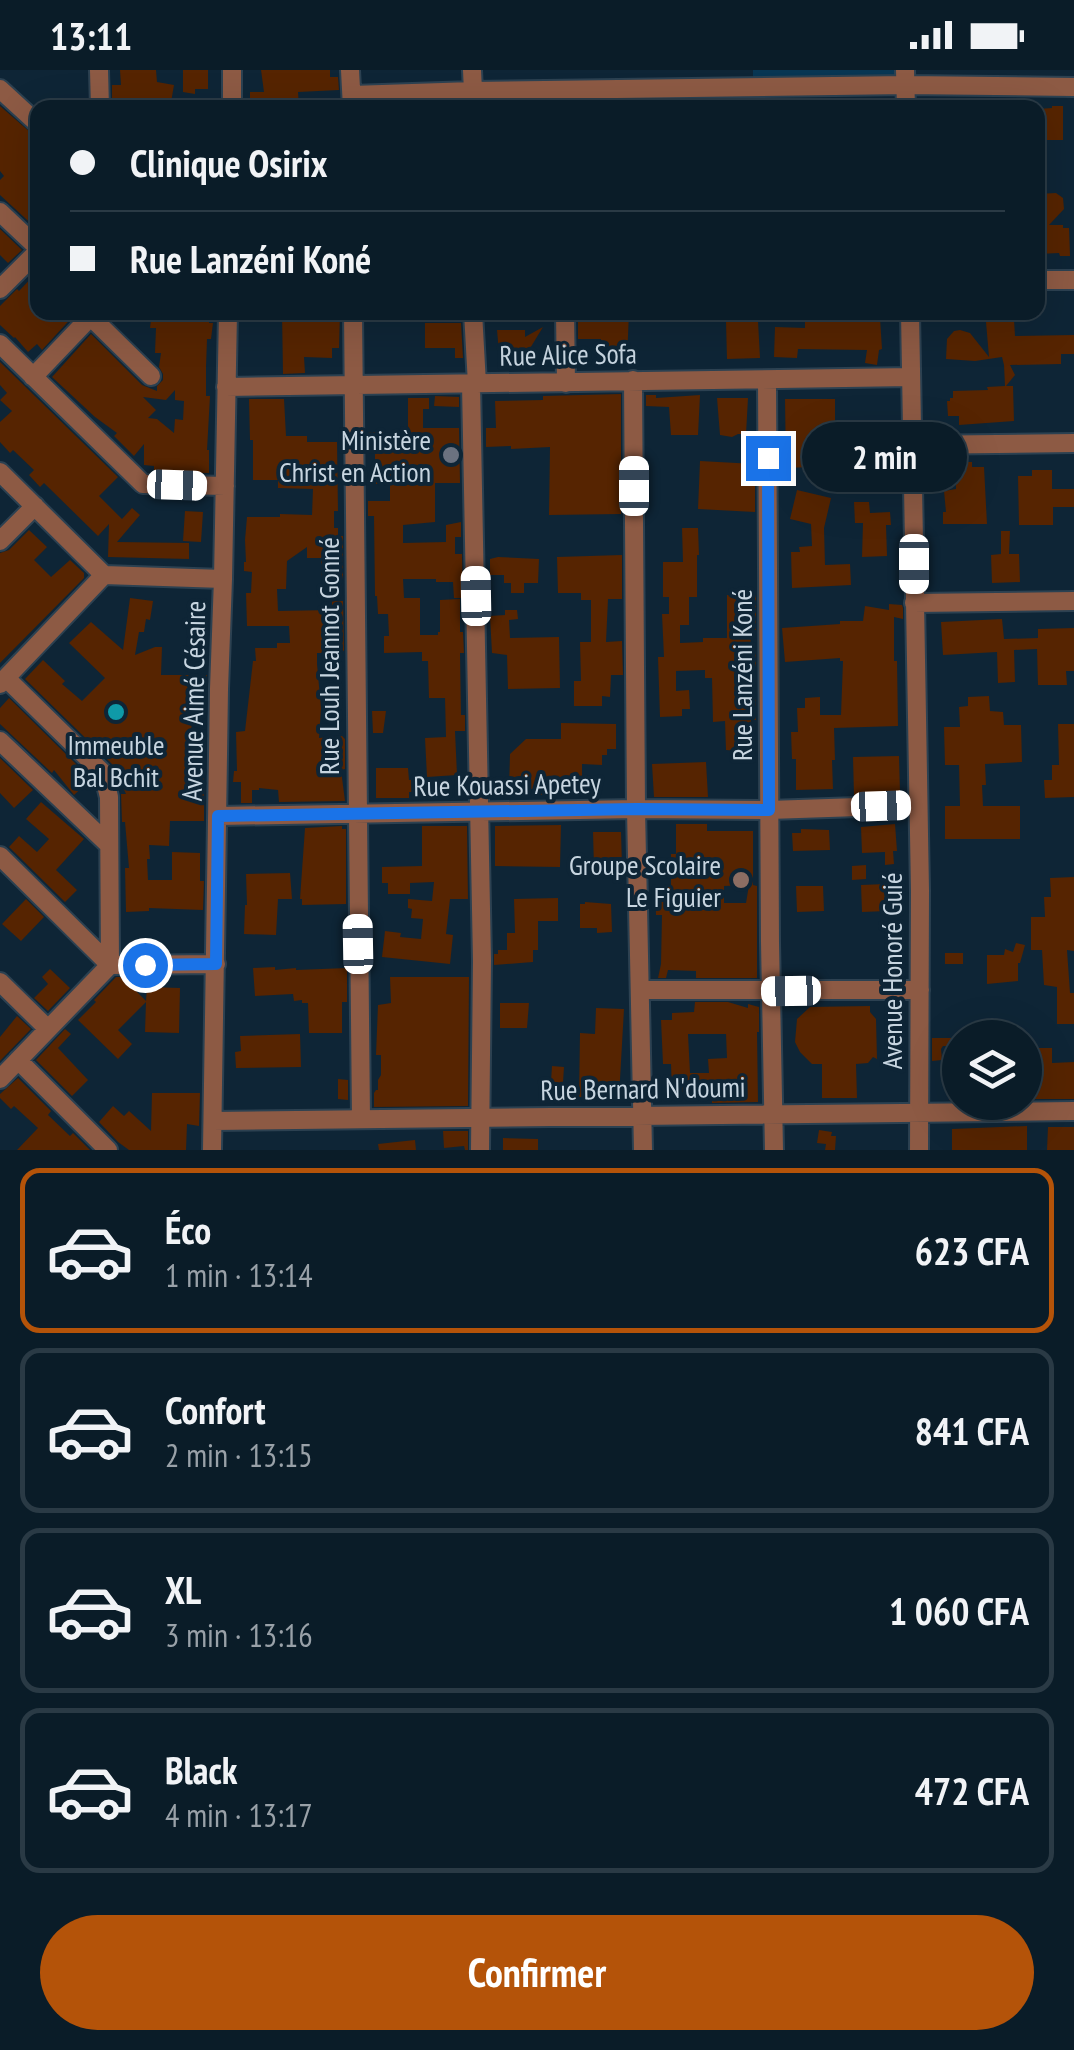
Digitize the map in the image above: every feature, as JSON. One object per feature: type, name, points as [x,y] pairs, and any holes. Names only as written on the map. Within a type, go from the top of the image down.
[{"type":"street","points":[[99,70],[100,100]]},
{"type":"street","points":[[232,70],[232,100]]},
{"type":"street","points":[[350,70],[352,100]]},
{"type":"street","points":[[472,70],[473,91]]},
{"type":"street","points":[[364,100],[473,91],[560,99],[596,80],[906,78],[1074,87]]},
{"type":"street","points":[[0,89],[30,117]]},
{"type":"street","points":[[0,212],[30,241]]},
{"type":"street","points":[[0,289],[30,257]]},
{"type":"street","points":[[1045,280],[1074,280]]},
{"type":"street","points":[[33,377],[87,320]]},
{"type":"street","points":[[99,320],[150,376]]},
{"type":"street","name":"Avenue Aimé Césaire","points":[[212,1150],[228,320]]},
{"type":"street","name":"Rue Louh Jeannot Gonné","points":[[353,320],[360,1119]]},
{"type":"street","points":[[474,320],[483,1032],[480,1150]]},
{"type":"street","points":[[565,320],[566,383]]},
{"type":"street","name":"Avenue Honoré Guié","points":[[910,320],[920,990],[918,1150]]},
{"type":"street","points":[[0,344],[143,484],[225,486]]},
{"type":"street","name":"Rue Alice Sofa","points":[[226,387],[912,377]]},
{"type":"street","points":[[633,380],[643,1150]]},
{"type":"street","name":"Rue Lanzéni Koné","points":[[767,380],[774,1150]]},
{"type":"street","points":[[913,444],[1074,443]]},
{"type":"street","points":[[0,472],[104,576],[224,579]]},
{"type":"street","points":[[0,541],[35,506]]},
{"type":"street","points":[[0,1079],[110,965],[108,797],[103,773],[3,681],[104,576]]},
{"type":"street","points":[[914,603],[1074,602]]},
{"type":"street","points":[[0,741],[108,844]]},
{"type":"street","name":"Rue Kouassi Apetey","points":[[218,816],[918,805]]},
{"type":"street","points":[[0,856],[110,965],[216,964]]},
{"type":"street","points":[[0,982],[48,1029]]},
{"type":"street","points":[[640,990],[920,990]]},
{"type":"street","points":[[18,1060],[108,1150]]},
{"type":"street","name":"Rue Bernard N'doumi","points":[[213,1121],[1074,1111]]},
{"type":"shaded area","points":[[753,70],[897,70],[897,77],[753,79]]},
{"type":"building","points":[[120,70],[156,70],[157,82],[174,85],[171,100],[112,100],[112,85],[121,85]]},
{"type":"building","points":[[183,70],[208,70],[208,89],[195,89],[195,94],[183,92]]},
{"type":"building","points":[[261,70],[330,70],[330,77],[338,77],[339,90],[298,92],[299,100],[250,100],[250,92],[264,92]]},
{"type":"building","points":[[0,106],[30,132],[30,223],[0,195],[0,180],[4,176],[0,171]]},
{"type":"building","points":[[1063,106],[1063,140],[1047,140],[1045,136],[1045,108]]},
{"type":"building","points":[[1056,193],[1063,198],[1064,209],[1049,225],[1069,228],[1070,256],[1045,254],[1045,194]]},
{"type":"building","points":[[0,229],[22,250],[8,263],[0,255]]},
{"type":"building","points":[[30,279],[30,320],[70,320],[42,350],[37,344],[28,352],[0,325],[0,306]]},
{"type":"building","points":[[151,320],[213,323],[211,339],[207,339],[206,367],[206,396],[210,396],[209,473],[154,472],[154,466],[144,465],[144,444],[134,456],[114,436],[117,433],[52,377],[91,334],[142,385],[157,391],[163,374],[159,367],[161,353],[155,353],[156,328],[150,328]],"holes":[[[175,390],[175,400],[184,401],[183,420],[175,419],[174,433],[157,419],[148,418],[156,410],[143,397],[166,400]]]},
{"type":"building","points":[[282,320],[340,320],[339,348],[332,348],[332,358],[304,357],[305,373],[283,374]]},
{"type":"building","points":[[578,320],[629,320],[627,360],[601,360],[601,339],[578,339]]},
{"type":"building","points":[[805,320],[880,320],[882,349],[877,365],[865,363],[867,350],[798,349],[797,358],[774,357],[775,327],[805,328]]},
{"type":"building","points":[[1014,320],[1015,336],[1074,335],[1074,354],[1061,354],[1061,364],[1010,365],[1015,375],[1006,386],[1013,386],[1014,421],[959,425],[959,416],[948,416],[947,401],[953,398],[953,391],[1005,386],[1004,365],[1002,357],[975,361],[946,359],[947,339],[954,331],[970,333],[989,357],[986,322]]},
{"type":"building","points":[[758,321],[760,358],[727,359],[726,322]]},
{"type":"building","points":[[425,323],[461,323],[463,358],[455,358],[455,348],[425,348]]},
{"type":"building","points":[[543,327],[529,350],[529,362],[500,363],[497,330],[525,330],[525,337]]},
{"type":"building","points":[[0,362],[118,477],[99,496],[122,519],[132,508],[140,515],[117,542],[189,543],[189,559],[108,557],[109,524],[98,536],[44,483],[40,487],[29,475],[34,470],[0,442],[0,422],[12,411],[0,400],[7,393],[0,385]]},
{"type":"building","points":[[621,394],[621,514],[549,515],[550,447],[486,447],[486,428],[496,428],[495,401]]},
{"type":"building","points":[[646,395],[700,395],[698,435],[671,435],[669,407],[646,406]]},
{"type":"building","points":[[435,396],[459,397],[459,407],[434,406]]},
{"type":"building","points":[[408,398],[429,398],[429,409],[423,409],[423,428],[459,428],[460,483],[435,483],[435,522],[403,525],[403,543],[446,542],[446,525],[461,522],[461,537],[455,537],[455,554],[462,554],[463,598],[454,598],[453,582],[403,579],[404,598],[420,598],[420,635],[440,632],[440,600],[460,599],[464,653],[460,653],[461,715],[465,715],[465,731],[455,731],[457,775],[427,777],[425,738],[446,737],[445,698],[429,698],[428,661],[422,661],[422,652],[384,653],[384,636],[389,636],[388,614],[378,614],[375,596],[374,516],[368,516],[368,501],[390,501],[390,484],[375,484],[375,452],[369,452],[367,432],[385,432],[385,442],[408,445]]},
{"type":"building","points":[[717,398],[748,398],[746,434],[720,435]]},
{"type":"building","points":[[249,399],[284,399],[286,436],[307,436],[307,442],[337,442],[338,511],[334,511],[334,528],[338,528],[338,536],[343,536],[343,579],[322,580],[321,558],[307,558],[307,547],[287,561],[286,589],[277,589],[278,611],[332,610],[332,601],[343,601],[344,650],[317,653],[317,664],[319,738],[345,739],[345,769],[341,770],[345,801],[279,802],[278,790],[259,788],[252,790],[252,803],[241,803],[241,782],[233,782],[237,771],[236,732],[245,731],[255,648],[277,648],[277,643],[290,643],[289,626],[247,626],[246,593],[251,593],[252,572],[244,571],[247,517],[312,515],[313,489],[278,488],[278,480],[253,480]]},
{"type":"building","points":[[785,399],[835,399],[835,426],[817,426],[817,442],[835,445],[835,466],[786,468]]},
{"type":"building","points":[[865,424],[890,429],[888,439],[864,434]]},
{"type":"building","points":[[850,441],[869,444],[866,462],[847,458]]},
{"type":"building","points":[[700,461],[755,464],[755,512],[698,509]]},
{"type":"building","points":[[956,462],[984,467],[987,524],[943,524],[944,491],[956,489]]},
{"type":"building","points":[[1032,470],[1052,470],[1052,489],[1074,489],[1074,507],[1053,507],[1053,525],[1019,525],[1018,476],[1032,476]]},
{"type":"building","points":[[797,490],[831,498],[824,528],[825,565],[850,564],[851,585],[792,588],[791,552],[812,546],[811,524],[790,519]]},
{"type":"building","points":[[854,502],[869,502],[870,513],[890,512],[891,525],[886,525],[887,556],[862,557],[863,523],[855,523]]},
{"type":"building","points":[[185,511],[203,512],[201,542],[183,541]]},
{"type":"building","points":[[682,528],[698,528],[699,555],[697,597],[689,597],[689,625],[680,625],[680,643],[727,638],[727,595],[756,595],[756,630],[750,630],[756,667],[750,667],[750,676],[745,677],[746,699],[756,699],[756,720],[751,720],[752,752],[726,750],[725,721],[713,722],[712,678],[705,678],[705,670],[676,671],[676,691],[689,690],[690,709],[682,709],[682,716],[660,717],[658,657],[664,657],[662,614],[669,614],[669,597],[663,597],[663,562],[683,562]]},
{"type":"building","points":[[29,530],[47,547],[34,560],[51,577],[70,560],[84,573],[84,578],[0,663],[0,553],[9,550]]},
{"type":"building","points":[[1001,531],[1010,531],[1009,554],[1019,554],[1020,582],[992,583],[991,555],[1001,554]]},
{"type":"building","points":[[622,555],[622,599],[608,599],[606,642],[622,641],[623,675],[611,675],[610,697],[602,696],[602,706],[574,706],[574,681],[581,681],[580,642],[591,642],[591,600],[581,600],[581,593],[558,593],[557,557]]},
{"type":"building","points":[[490,559],[539,559],[538,583],[524,583],[524,593],[511,593],[511,583],[504,583],[504,575],[490,575]]},
{"type":"building","points":[[130,598],[153,601],[150,620],[146,619],[144,632],[139,632],[135,655],[162,647],[161,675],[207,675],[206,706],[194,706],[189,747],[204,748],[204,821],[170,821],[169,846],[149,845],[147,859],[148,880],[172,880],[172,852],[200,853],[203,910],[149,908],[126,912],[125,868],[129,868],[121,794],[126,794],[112,764],[25,679],[43,660],[82,701],[105,678],[69,643],[91,622],[123,650]]},
{"type":"building","points":[[889,604],[903,608],[903,619],[894,617],[898,726],[834,728],[833,789],[796,790],[791,732],[798,732],[797,708],[805,708],[805,698],[820,697],[820,715],[841,715],[843,661],[840,658],[785,662],[782,628],[863,621],[865,606],[889,610]]},
{"type":"building","points":[[505,610],[517,610],[518,619],[509,620],[510,638],[559,637],[560,688],[508,689],[507,655],[492,653],[490,616],[505,615]]},
{"type":"building","points":[[1002,619],[1004,639],[1038,638],[1038,629],[1074,628],[1074,671],[1066,671],[1067,685],[1038,685],[1037,649],[1014,650],[1015,682],[998,683],[997,652],[943,655],[941,622]]},
{"type":"building","points":[[989,696],[990,711],[1003,712],[1004,725],[1021,725],[1022,762],[985,764],[983,806],[1020,806],[1020,839],[945,839],[945,806],[960,806],[959,765],[945,765],[944,727],[960,727],[959,707],[968,706],[968,697]]},
{"type":"building","points":[[9,698],[79,767],[76,771],[87,783],[74,795],[54,770],[52,773],[0,724],[0,708]]},
{"type":"building","points":[[372,711],[386,711],[383,733],[373,733]]},
{"type":"building","points":[[561,723],[616,724],[616,749],[607,749],[602,765],[582,764],[582,791],[540,795],[540,789],[509,789],[510,754],[526,739],[561,739]]},
{"type":"building","points":[[1058,724],[1074,724],[1074,797],[1045,798],[1044,780],[1052,780],[1052,765],[1059,765]]},
{"type":"building","points":[[899,756],[900,793],[854,795],[853,757]]},
{"type":"building","points":[[0,758],[33,790],[14,808],[0,793]]},
{"type":"building","points":[[706,762],[708,797],[654,797],[652,764]]},
{"type":"building","points":[[376,768],[408,768],[409,780],[419,779],[419,792],[409,792],[409,798],[376,798]]},
{"type":"building","points":[[41,802],[84,839],[56,870],[77,890],[65,902],[9,847],[19,836],[37,852],[49,839],[26,819]]},
{"type":"building","points":[[676,824],[707,824],[707,831],[753,831],[757,978],[696,978],[696,971],[668,970],[666,978],[658,978],[662,915],[656,915],[655,886],[671,885],[671,854],[676,854]],"holes":[[[749,885],[746,903],[724,903],[724,886]]]},
{"type":"building","points":[[895,824],[894,864],[885,865],[885,852],[862,853],[861,827]]},
{"type":"building","points":[[561,825],[560,867],[495,866],[495,826]]},
{"type":"building","points":[[422,826],[467,826],[468,899],[450,899],[446,934],[453,935],[450,964],[382,957],[385,931],[421,939],[423,919],[411,918],[408,899],[432,901],[434,882],[410,883],[410,894],[388,894],[388,883],[382,883],[382,867],[422,866]]},
{"type":"building","points":[[305,828],[346,829],[346,904],[302,905]]},
{"type":"building","points":[[801,829],[829,830],[830,850],[793,851],[792,833],[801,833]]},
{"type":"building","points":[[593,832],[621,832],[622,866],[594,867]]},
{"type":"building","points":[[866,865],[866,879],[852,880],[852,866]]},
{"type":"building","points":[[290,873],[292,899],[278,899],[276,935],[244,934],[246,874]]},
{"type":"building","points":[[1074,877],[1074,951],[1067,950],[1074,1024],[1057,1024],[1057,987],[1044,985],[1042,950],[1031,950],[1031,917],[1045,917],[1044,897],[1051,897],[1050,878]]},
{"type":"building","points":[[886,884],[887,911],[862,912],[861,885]]},
{"type":"building","points":[[796,886],[823,886],[824,911],[797,912]]},
{"type":"building","points":[[558,898],[558,921],[538,921],[538,950],[533,950],[533,962],[494,965],[494,954],[507,950],[507,933],[515,933],[514,899]]},
{"type":"building","points":[[26,899],[44,917],[21,941],[2,924]]},
{"type":"building","points":[[580,904],[611,904],[612,932],[580,928]]},
{"type":"building","points":[[1016,943],[1025,945],[1018,963],[1018,981],[987,984],[987,955],[1004,955],[1005,949],[1013,952]]},
{"type":"building","points":[[945,953],[963,953],[963,964],[945,964]]},
{"type":"building","points":[[253,968],[347,968],[342,1033],[309,1033],[308,1003],[294,1001],[293,994],[255,996]]},
{"type":"building","points":[[50,969],[70,988],[48,1011],[34,998],[48,984],[42,977]]},
{"type":"building","points":[[116,977],[122,977],[146,1001],[147,987],[180,988],[179,1033],[145,1032],[146,1002],[118,1030],[132,1044],[118,1059],[78,1020]]},
{"type":"building","points":[[390,977],[469,977],[468,1106],[374,1107],[381,1075],[381,1055],[376,1055],[378,1005],[391,1003]]},
{"type":"building","points":[[695,1002],[759,1007],[758,1102],[712,1103],[712,1092],[672,1092],[671,1064],[663,1064],[661,1020],[672,1020],[672,1013],[694,1012]],"holes":[[[688,1034],[726,1034],[727,1058],[708,1059],[709,1073],[690,1073]]]},
{"type":"building","points":[[500,1003],[529,1003],[527,1028],[500,1028]]},
{"type":"building","points":[[870,1006],[876,1019],[877,1059],[856,1064],[857,1098],[822,1098],[822,1064],[812,1064],[800,1052],[795,1042],[797,1019],[810,1007]]},
{"type":"building","points":[[596,1008],[624,1009],[619,1097],[579,1097],[580,1033],[595,1034]]},
{"type":"building","points":[[17,1016],[31,1029],[0,1061],[0,1037]]},
{"type":"building","points":[[65,1029],[71,1034],[58,1048],[88,1080],[72,1096],[36,1060]]},
{"type":"building","points":[[300,1034],[301,1067],[236,1068],[240,1036]]},
{"type":"building","points":[[932,1038],[942,1038],[942,1060],[932,1061]]},
{"type":"building","points":[[1042,1048],[1052,1048],[1052,1063],[1074,1062],[1074,1099],[1042,1099]]},
{"type":"building","points":[[552,1066],[564,1067],[562,1098],[550,1097]]},
{"type":"building","points":[[18,1078],[51,1111],[48,1115],[90,1150],[17,1150],[38,1128],[0,1098]]},
{"type":"building","points":[[338,1079],[348,1080],[348,1100],[338,1099]]},
{"type":"building","points":[[152,1093],[200,1093],[199,1126],[187,1124],[186,1150],[129,1150],[99,1122],[113,1106],[124,1116],[129,1111],[151,1131]]},
{"type":"building","points":[[1027,1126],[1027,1150],[952,1150],[952,1129]]},
{"type":"building","points":[[1048,1127],[1074,1127],[1074,1150],[1047,1150]]},
{"type":"building","points":[[819,1130],[836,1136],[835,1150],[825,1150],[826,1144],[817,1143]]},
{"type":"building","points":[[443,1131],[468,1131],[468,1150],[464,1146],[444,1148]]},
{"type":"building","points":[[503,1138],[538,1139],[538,1150],[503,1150]]},
{"type":"building","points":[[415,1140],[416,1150],[379,1150],[378,1144]]},
{"type":"place","name":"Ministère Christ en Action","points":[[451,455]]},
{"type":"place","name":"Immeuble Bal Bchit","points":[[116,712]]},
{"type":"place","name":"Groupe Scolaire Le Figuier","points":[[741,880]]},
{"type":"route","points":[[145,965],[216,964],[218,816],[769,810],[768,458]]}]
